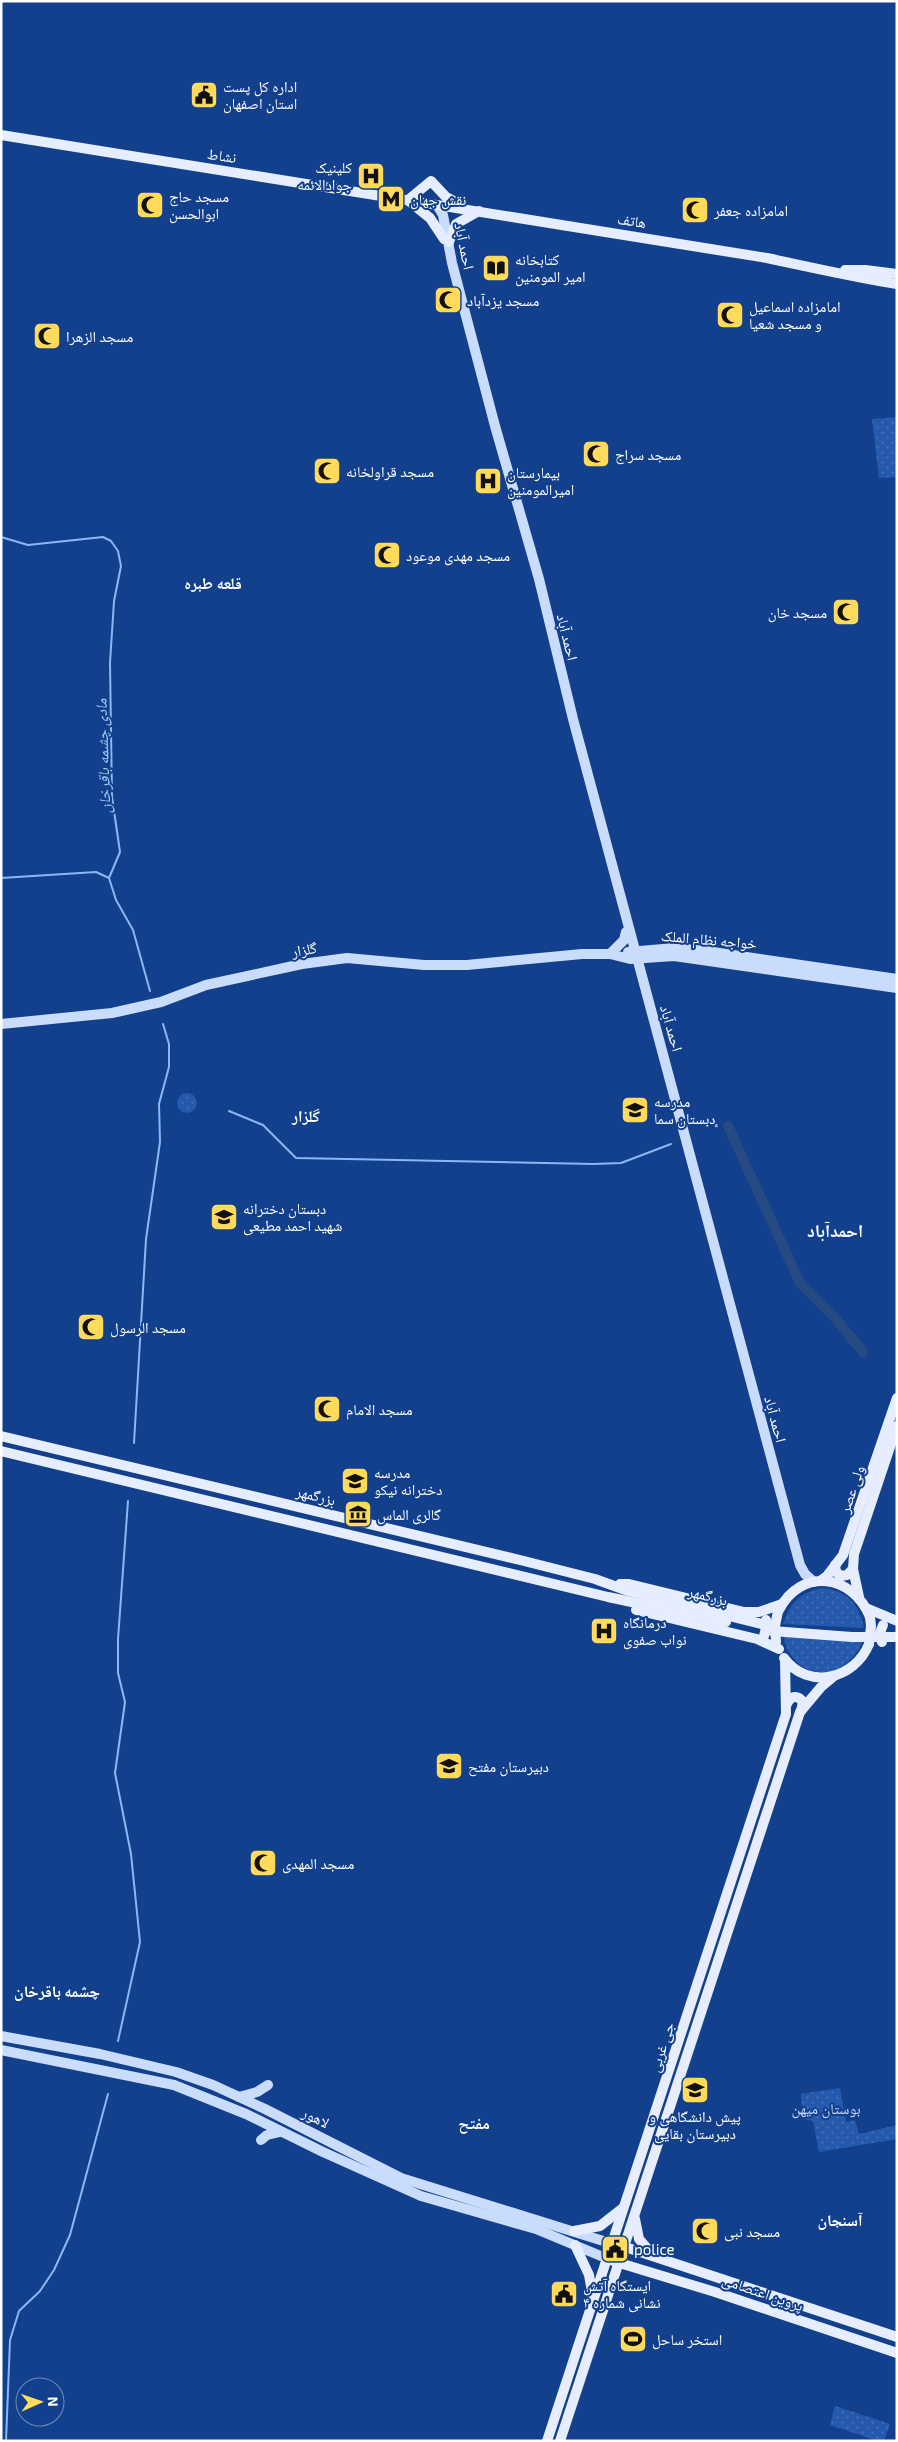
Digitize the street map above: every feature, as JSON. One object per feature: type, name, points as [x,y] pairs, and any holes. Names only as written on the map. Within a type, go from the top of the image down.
[{"type":"main road","name":"نشاط","points":[[1,135],[437,205]]},
{"type":"main road","points":[[431,181],[446,197],[473,210],[456,224],[446,241],[430,218],[408,200],[431,181]]},
{"type":"main road","name":"هاتف","points":[[437,205],[767,258],[842,275],[897,284]]},
{"type":"main road","name":"احمد آباد","points":[[437,205],[443,216],[446,241],[495,426],[539,579],[628,934],[734,1341],[790,1534],[800,1586]]},
{"type":"main road","name":"هاتف","points":[[822,269],[845,270],[897,278]]},
{"type":"main road","points":[[845,270],[865,270],[897,274]]},
{"type":"main road","points":[[628,934],[624,940],[634,955],[640,972]]},
{"type":"main road","name":"خواجه نظام الملک","points":[[634,955],[674,948],[732,959],[854,977],[897,979]]},
{"type":"main road","name":"گلزار","points":[[1,1024],[112,1013],[161,1002],[206,985],[348,958],[424,965],[468,965],[582,954],[634,955]]},
{"type":"main road","name":"احمد آباد","points":[[634,955],[800,1565],[804,1574],[817,1581]]},
{"type":"main road","name":"خواجه نظام الملک","points":[[854,977],[897,988]]},
{"type":"main road","name":"ولی عصر","points":[[817,1581],[843,1555],[897,1398]]},
{"type":"main road","name":"ولی عصر","points":[[859,1597],[853,1569],[859,1540],[897,1426]]},
{"type":"main road","name":"بزرگمهر","points":[[1,1436],[414,1534],[613,1584],[628,1591],[766,1630]]},
{"type":"main road","name":"بزرگمهر","points":[[1,1451],[608,1597],[632,1608],[766,1630],[810,1635],[887,1637]]},
{"type":"main road","points":[[835,1565],[836,1572],[841,1576],[847,1575],[853,1569]]},
{"type":"main road","points":[[777,1645],[775,1626],[780,1607],[800,1586],[817,1581],[841,1585],[859,1597],[868,1612],[871,1626],[869,1644],[860,1660]]},
{"type":"main road","points":[[613,1584],[629,1584],[744,1612],[759,1612],[780,1607]]},
{"type":"main road","points":[[759,1612],[766,1630],[786,1660],[807,1675],[833,1677],[847,1671],[887,1637],[897,1631]]},
{"type":"main road","points":[[868,1612],[896,1621],[887,1637]]},
{"type":"main road","name":"جی غربی","points":[[547,2441],[786,1714],[786,1660]]},
{"type":"main road","name":"جی غربی","points":[[560,2441],[800,1712],[821,1687],[833,1677]]},
{"type":"main road","points":[[787,1704],[790,1698],[795,1696],[800,1698],[803,1702],[800,1712]]},
{"type":"main road","name":"لاهور","points":[[1,2036],[132,2061],[176,2072],[239,2097],[325,2138],[401,2178],[538,2225],[575,2245],[608,2259]]},
{"type":"main road","name":"لاهور","points":[[1,2050],[174,2085],[214,2100],[421,2196],[574,2232],[613,2244]]},
{"type":"main road","points":[[129,2075],[122,2070],[120,2065],[132,2061]]},
{"type":"main road","points":[[239,2097],[258,2092],[268,2085]]},
{"type":"main road","points":[[261,2140],[267,2135],[280,2132]]},
{"type":"main road","points":[[574,2232],[600,2226],[624,2208]]},
{"type":"main road","points":[[635,2213],[635,2226],[639,2239],[658,2259]]},
{"type":"main road","name":"پروین اعتصامی","points":[[613,2244],[897,2337]]},
{"type":"main road","points":[[575,2245],[589,2275],[594,2299]]},
{"type":"main road","name":"پروین اعتصامی","points":[[608,2259],[715,2292],[897,2353]]},
{"type":"main road","points":[[612,2285],[625,2273],[644,2271]]},
{"type":"green space","points":[[897,417],[897,477],[879,478],[872,419]]},
{"type":"green space","points":[[187,1093],[194,1096],[197,1103],[194,1110],[187,1113],[180,1110],[177,1103],[180,1096]]},
{"type":"green space","points":[[823,1588],[839,1592],[851,1600],[859,1612],[864,1628],[783,1624],[789,1610],[797,1600],[808,1592]]},
{"type":"green space","points":[[783,1635],[863,1640],[855,1654],[845,1665],[833,1670],[820,1672],[808,1669],[797,1662],[788,1651]]},
{"type":"green space","name":"بوستان میهن","points":[[840,2088],[846,2122],[855,2120],[859,2134],[897,2125],[897,2139],[819,2152],[813,2121],[803,2119],[801,2094]]},
{"type":"green space","points":[[835,2406],[890,2424],[884,2441],[878,2441],[830,2425]]},
{"type":"waterway","name":"مادی چشمه باقرخان","points":[[1,537],[28,545],[103,537],[111,541],[118,551],[121,566],[114,601],[110,663],[112,797],[120,852],[109,878],[116,900],[133,930],[150,991]]},
{"type":"waterway","points":[[1,878],[96,872],[109,878]]},
{"type":"waterway","points":[[134,1443],[146,1239],[160,1142],[159,1104],[169,1067],[169,1044],[163,1024]]},
{"type":"waterway","points":[[229,1111],[263,1125],[296,1158],[621,1163],[671,1144]]},
{"type":"waterway","points":[[728,1126],[800,1283],[836,1319],[863,1352]]},
{"type":"waterway","points":[[118,2041],[140,1942],[131,1854],[115,1773],[125,1702],[118,1673],[118,1639],[128,1501]]},
{"type":"waterway","points":[[6,2441],[10,2340],[19,2311],[40,2291],[54,2270],[70,2235],[108,2094]]},
{"type":"place","name":"اداره کل پست استان اصفهان","points":[[204,95]]},
{"type":"place","name":"کلینیک جوادالائمه","points":[[371,176]]},
{"type":"place","name":"نقش جهان","points":[[391,199]]},
{"type":"place","name":"مسجد حاج ابوالحسن","points":[[150,205]]},
{"type":"place","name":"امامزاده جعفر","points":[[695,210]]},
{"type":"place","name":"کتابخانه امیر المومنین","points":[[496,268]]},
{"type":"place","name":"مسجد یزدآباد","points":[[448,300]]},
{"type":"place","name":"امامزاده اسماعیل و مسجد شعیا","points":[[730,315]]},
{"type":"place","name":"مسجد الزهرا","points":[[47,336]]},
{"type":"place","name":"مسجد سراج","points":[[596,454]]},
{"type":"place","name":"مسجد قراولخانه","points":[[327,471]]},
{"type":"place","name":"بیمارستان امیرالمومنین","points":[[488,481]]},
{"type":"place","name":"مسجد مهدی موعود","points":[[387,555]]},
{"type":"place","name":"مسجد خان","points":[[846,612]]},
{"type":"place","name":"مدرسه دبستان سما ٕ","points":[[635,1110]]},
{"type":"place","name":"دبستان دخترانه شهید احمد مطیعی","points":[[224,1217]]},
{"type":"place","name":"مسجد الرسول","points":[[91,1327]]},
{"type":"place","name":"مسجد الامام","points":[[327,1409]]},
{"type":"place","name":"مدرسه دخترانه نیکو","points":[[355,1481]]},
{"type":"place","name":"گالری الماس","points":[[358,1514]]},
{"type":"place","name":"درمانگاه نواب صفوی","points":[[604,1631]]},
{"type":"place","name":"دبیرستان مفتح","points":[[449,1766]]},
{"type":"place","name":"مسجد المهدی","points":[[263,1863]]},
{"type":"place","name":"پیش دانشگاهی و دبیرستان بقایی","points":[[695,2090]]},
{"type":"place","name":"مسجد نبی","points":[[705,2231]]},
{"type":"place","name":"police","points":[[615,2249]]},
{"type":"place","name":"ایستگاه آتش نشانی شماره ۴","points":[[564,2294]]},
{"type":"place","name":"استخر ساحل","points":[[633,2339]]},
{"type":"district","name":"قلعه طبره","points":[[213,582]]},
{"type":"district","name":"گلزار","points":[[306,1115]]},
{"type":"district","name":"احمدآباد","points":[[835,1230]]},
{"type":"district","name":"چشمه باقرخان","points":[[57,1990]]},
{"type":"district","name":"مفتح","points":[[474,2122]]},
{"type":"district","name":"آسنجان","points":[[840,2219]]}]
